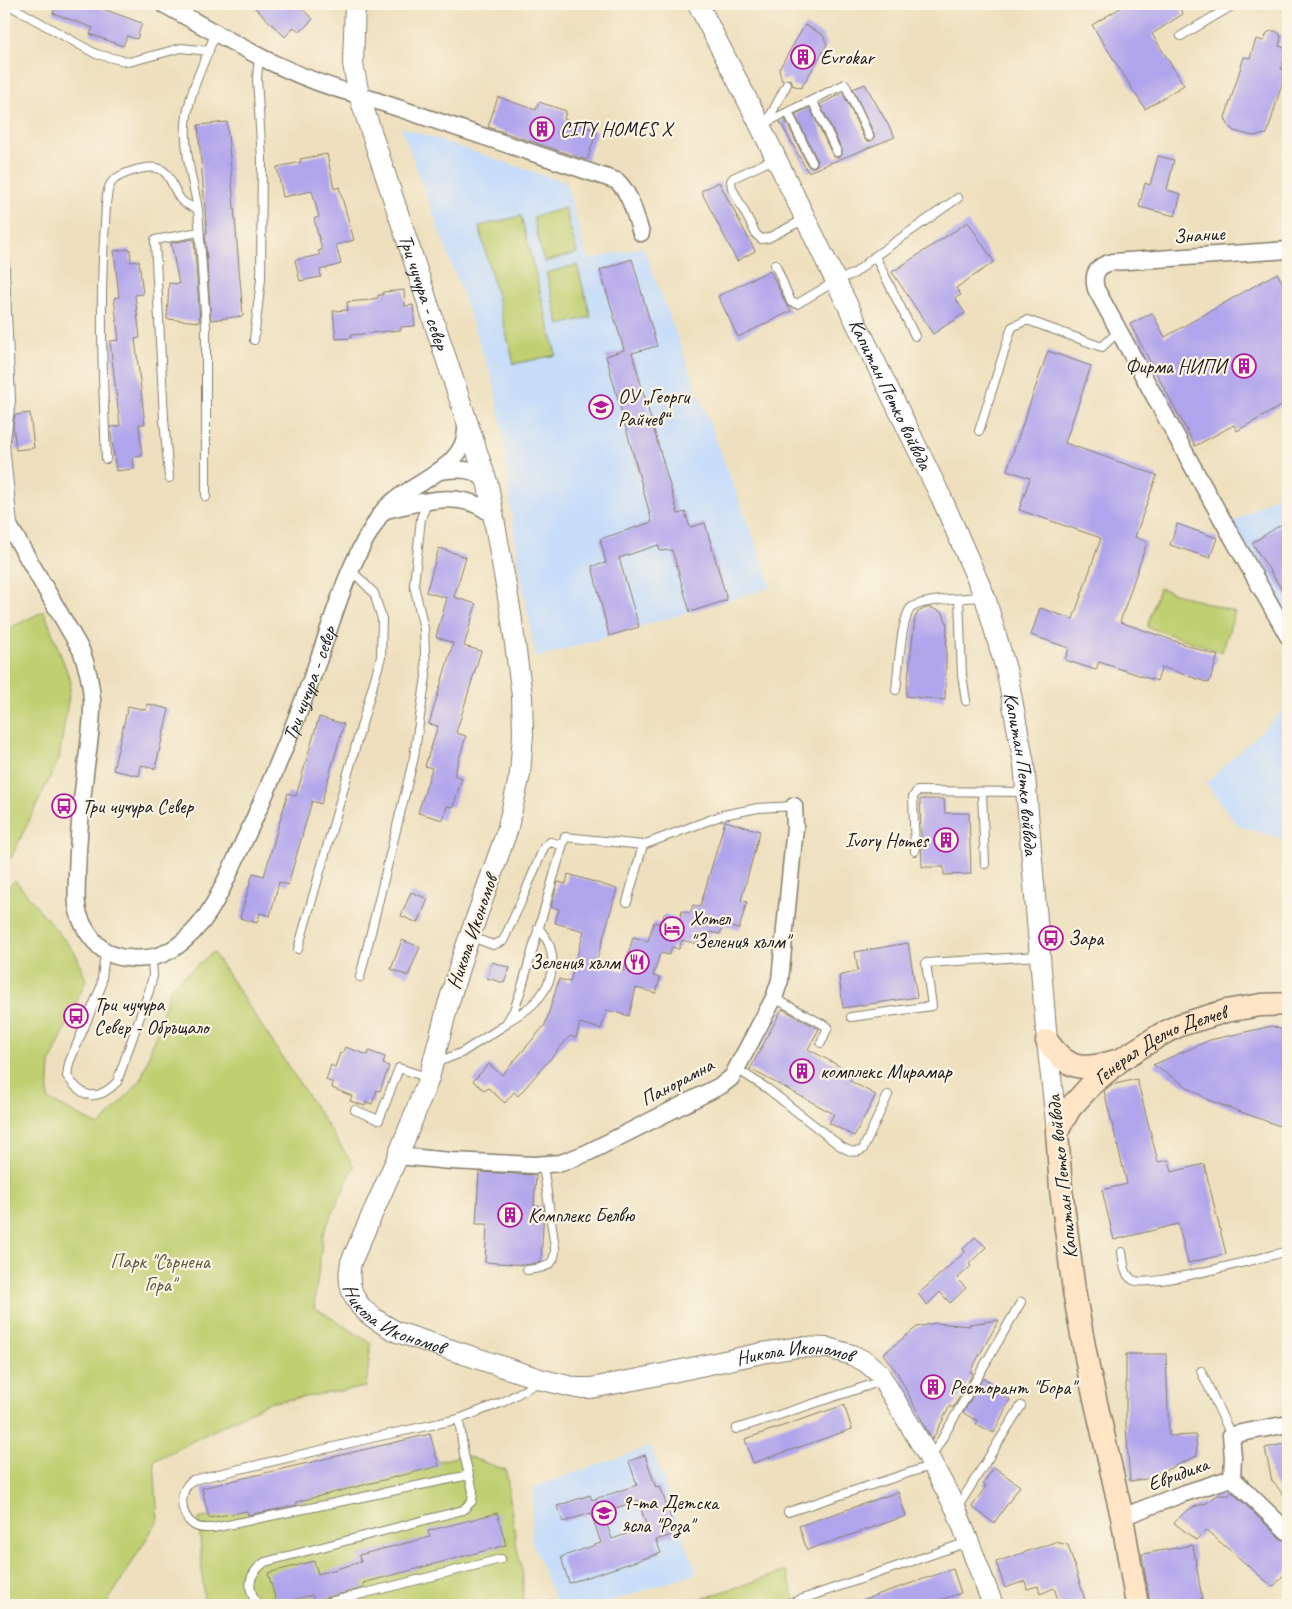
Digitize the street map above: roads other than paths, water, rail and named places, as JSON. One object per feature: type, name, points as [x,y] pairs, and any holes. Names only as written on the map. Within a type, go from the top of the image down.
[{"type":"main road","name":"Генерал Делчо Делчев","points":[[1057,1131],[1070,1108],[1093,1083],[1122,1059],[1160,1035],[1202,1017],[1243,1008],[1288,1004]]},
{"type":"main road","points":[[1047,1041],[1059,1057],[1070,1064],[1082,1067],[1100,1066],[1122,1059]]},
{"type":"main road","name":"Капитан Петко войвода","points":[[1057,1131],[1061,1189],[1074,1291],[1088,1368],[1122,1517],[1137,1605]]},
{"type":"street","points":[[163,4],[259,56],[332,89],[359,95],[617,181],[623,186],[628,195],[641,233]]},
{"type":"street","name":"Три чучура - север","points":[[355,4],[353,64],[359,95],[423,292],[465,411],[488,484],[494,516]]},
{"type":"street","name":"Капитан Петко войвода","points":[[698,4],[764,124],[776,158],[942,499],[985,597],[1009,682],[1024,764],[1047,1041],[1057,1131]]},
{"type":"street","name":"Знание","points":[[1119,331],[1096,289],[1094,280],[1097,271],[1104,263],[1288,250]]},
{"type":"street","points":[[1119,331],[1288,636]]},
{"type":"street","name":"Три чучура - север","points":[[105,951],[120,957],[152,959],[176,948],[202,921],[221,889],[258,811],[310,683],[362,543],[384,510],[400,495],[419,486],[453,459],[467,436],[465,411]]},
{"type":"street","points":[[384,510],[428,501],[464,500],[481,497],[485,494],[488,484],[482,476],[472,471],[456,469],[439,471]]},
{"type":"street","points":[[464,500],[483,508],[494,516]]},
{"type":"street","name":"Никола Икономов","points":[[494,516],[511,614],[522,696],[522,755],[516,794],[507,831],[448,1005],[431,1071],[398,1156],[351,1262],[350,1284],[357,1302],[370,1317],[397,1332],[561,1385],[591,1388],[799,1347],[842,1351],[860,1358],[874,1367],[884,1380],[931,1462],[970,1542],[993,1605]]},
{"type":"street","points":[[4,517],[81,650],[89,674],[92,700],[91,736],[78,838],[77,905],[82,923],[92,939],[105,951]]},
{"type":"street","name":"Панорамна","points":[[398,1156],[451,1161],[543,1165],[561,1163],[587,1153],[722,1085],[732,1077],[774,998],[780,980],[786,931],[794,806]]},
{"type":"street","points":[[1232,1478],[1231,1435],[1288,1424]]},
{"type":"street","name":"Евридика","points":[[1122,1517],[1182,1494],[1232,1478],[1288,1532]]},
{"type":"lane","points":[[8,4],[96,54],[129,62],[181,48],[209,51]]},
{"type":"lane","points":[[1181,36],[1235,4]]},
{"type":"lane","points":[[206,497],[206,326],[198,209],[186,137],[186,122],[190,100],[216,32]]},
{"type":"lane","points":[[254,340],[261,279],[262,159],[257,79],[259,56]]},
{"type":"lane","points":[[764,124],[787,84]]},
{"type":"lane","points":[[764,124],[845,84],[869,136]]},
{"type":"lane","points":[[812,100],[837,152]]},
{"type":"lane","points":[[788,112],[812,162]]},
{"type":"lane","points":[[776,158],[733,178],[731,181],[732,188],[756,234],[761,239],[768,238],[806,219]]},
{"type":"lane","points":[[106,459],[101,333],[104,243],[108,194],[112,182],[132,171],[157,168],[165,172],[182,201],[198,209]]},
{"type":"lane","points":[[775,264],[792,302],[797,304],[836,281],[855,273],[875,256],[958,198]]},
{"type":"lane","points":[[169,478],[163,410],[155,240],[199,232]]},
{"type":"lane","points":[[4,248],[11,400],[4,446],[14,534]]},
{"type":"lane","points":[[875,256],[915,336]]},
{"type":"lane","points":[[979,431],[1012,328],[1027,320],[1102,347],[1119,331]]},
{"type":"lane","points":[[360,977],[414,756],[426,676],[424,629],[414,585],[421,518],[428,501]]},
{"type":"lane","points":[[298,949],[381,658],[382,620],[374,593],[351,570]]},
{"type":"lane","points":[[896,690],[904,628],[912,606],[921,603],[985,597]]},
{"type":"lane","points":[[959,599],[962,676],[966,701]]},
{"type":"lane","points":[[915,851],[913,797],[917,791],[1026,792]]},
{"type":"lane","points":[[982,792],[985,864]]},
{"type":"lane","points":[[354,1110],[379,1120],[399,1068],[431,1071],[505,1025],[514,1010],[521,990],[564,837],[643,845],[722,815],[758,808],[794,806]]},
{"type":"lane","points":[[470,936],[493,944],[503,941],[544,847],[550,842],[562,845]]},
{"type":"lane","points":[[627,902],[643,845]]},
{"type":"lane","points":[[508,1021],[533,1005],[542,995],[550,978],[552,950],[544,934],[538,928]]},
{"type":"lane","points":[[105,951],[101,987],[69,1063],[67,1076],[73,1085],[84,1094],[96,1096],[106,1092],[117,1082],[149,991],[153,976],[152,959]]},
{"type":"lane","points":[[851,1017],[932,1006],[926,963],[1040,956]]},
{"type":"lane","points":[[774,998],[828,1027],[821,1043]]},
{"type":"lane","points":[[737,1069],[754,1079],[839,1145],[851,1151],[860,1152],[865,1146],[888,1095]]},
{"type":"lane","points":[[528,1270],[551,1265],[555,1256],[543,1165]]},
{"type":"lane","points":[[1122,1252],[1125,1272],[1132,1280],[1141,1283],[1173,1279],[1288,1251]]},
{"type":"lane","points":[[788,1512],[931,1462],[1021,1302]]},
{"type":"lane","points":[[1201,1371],[1231,1435]]},
{"type":"lane","points":[[469,1475],[213,1528],[195,1526],[190,1521],[183,1507],[182,1493],[192,1480],[459,1419],[503,1402],[543,1380]]},
{"type":"lane","points":[[736,1429],[884,1380]]},
{"type":"lane","points":[[956,1510],[1021,1406]]},
{"type":"lane","points":[[258,1605],[251,1594],[250,1584],[253,1573],[264,1562],[463,1510],[472,1501],[473,1491],[459,1419]]},
{"type":"lane","points":[[786,1605],[970,1542]]},
{"type":"lane","points":[[318,1605],[501,1559]]},
{"type":"place","name":"Evrokar","points":[[803,57]]},
{"type":"place","name":"CITY HOMES X","points":[[542,129]]},
{"type":"place","name":"Фирма НИПИ","points":[[1244,366]]},
{"type":"place","name":"ОУ „Георги Райчев“","points":[[601,407]]},
{"type":"place","name":"Три чучура Север","points":[[64,806]]},
{"type":"place","name":"Ivory Homes","points":[[946,840]]},
{"type":"place","name":"Хотел \"Зеления хълм\"","points":[[672,929]]},
{"type":"place","name":"Зара","points":[[1051,938]]},
{"type":"place","name":"Зеления хълм","points":[[637,962]]},
{"type":"place","name":"Три чучура Север - Обръщало","points":[[76,1016]]},
{"type":"place","name":"комплекс Мирамар","points":[[802,1071]]},
{"type":"place","name":"Комплекс Белвю","points":[[510,1215]]},
{"type":"place","name":"Ресторант \"Бора\"","points":[[933,1387]]},
{"type":"place","name":"9-та Детска ясла \"Роза\"","points":[[604,1513]]},
{"type":"park label","name":"Парк \"Сърнена Гора\"","points":[[160,1272]]}]
